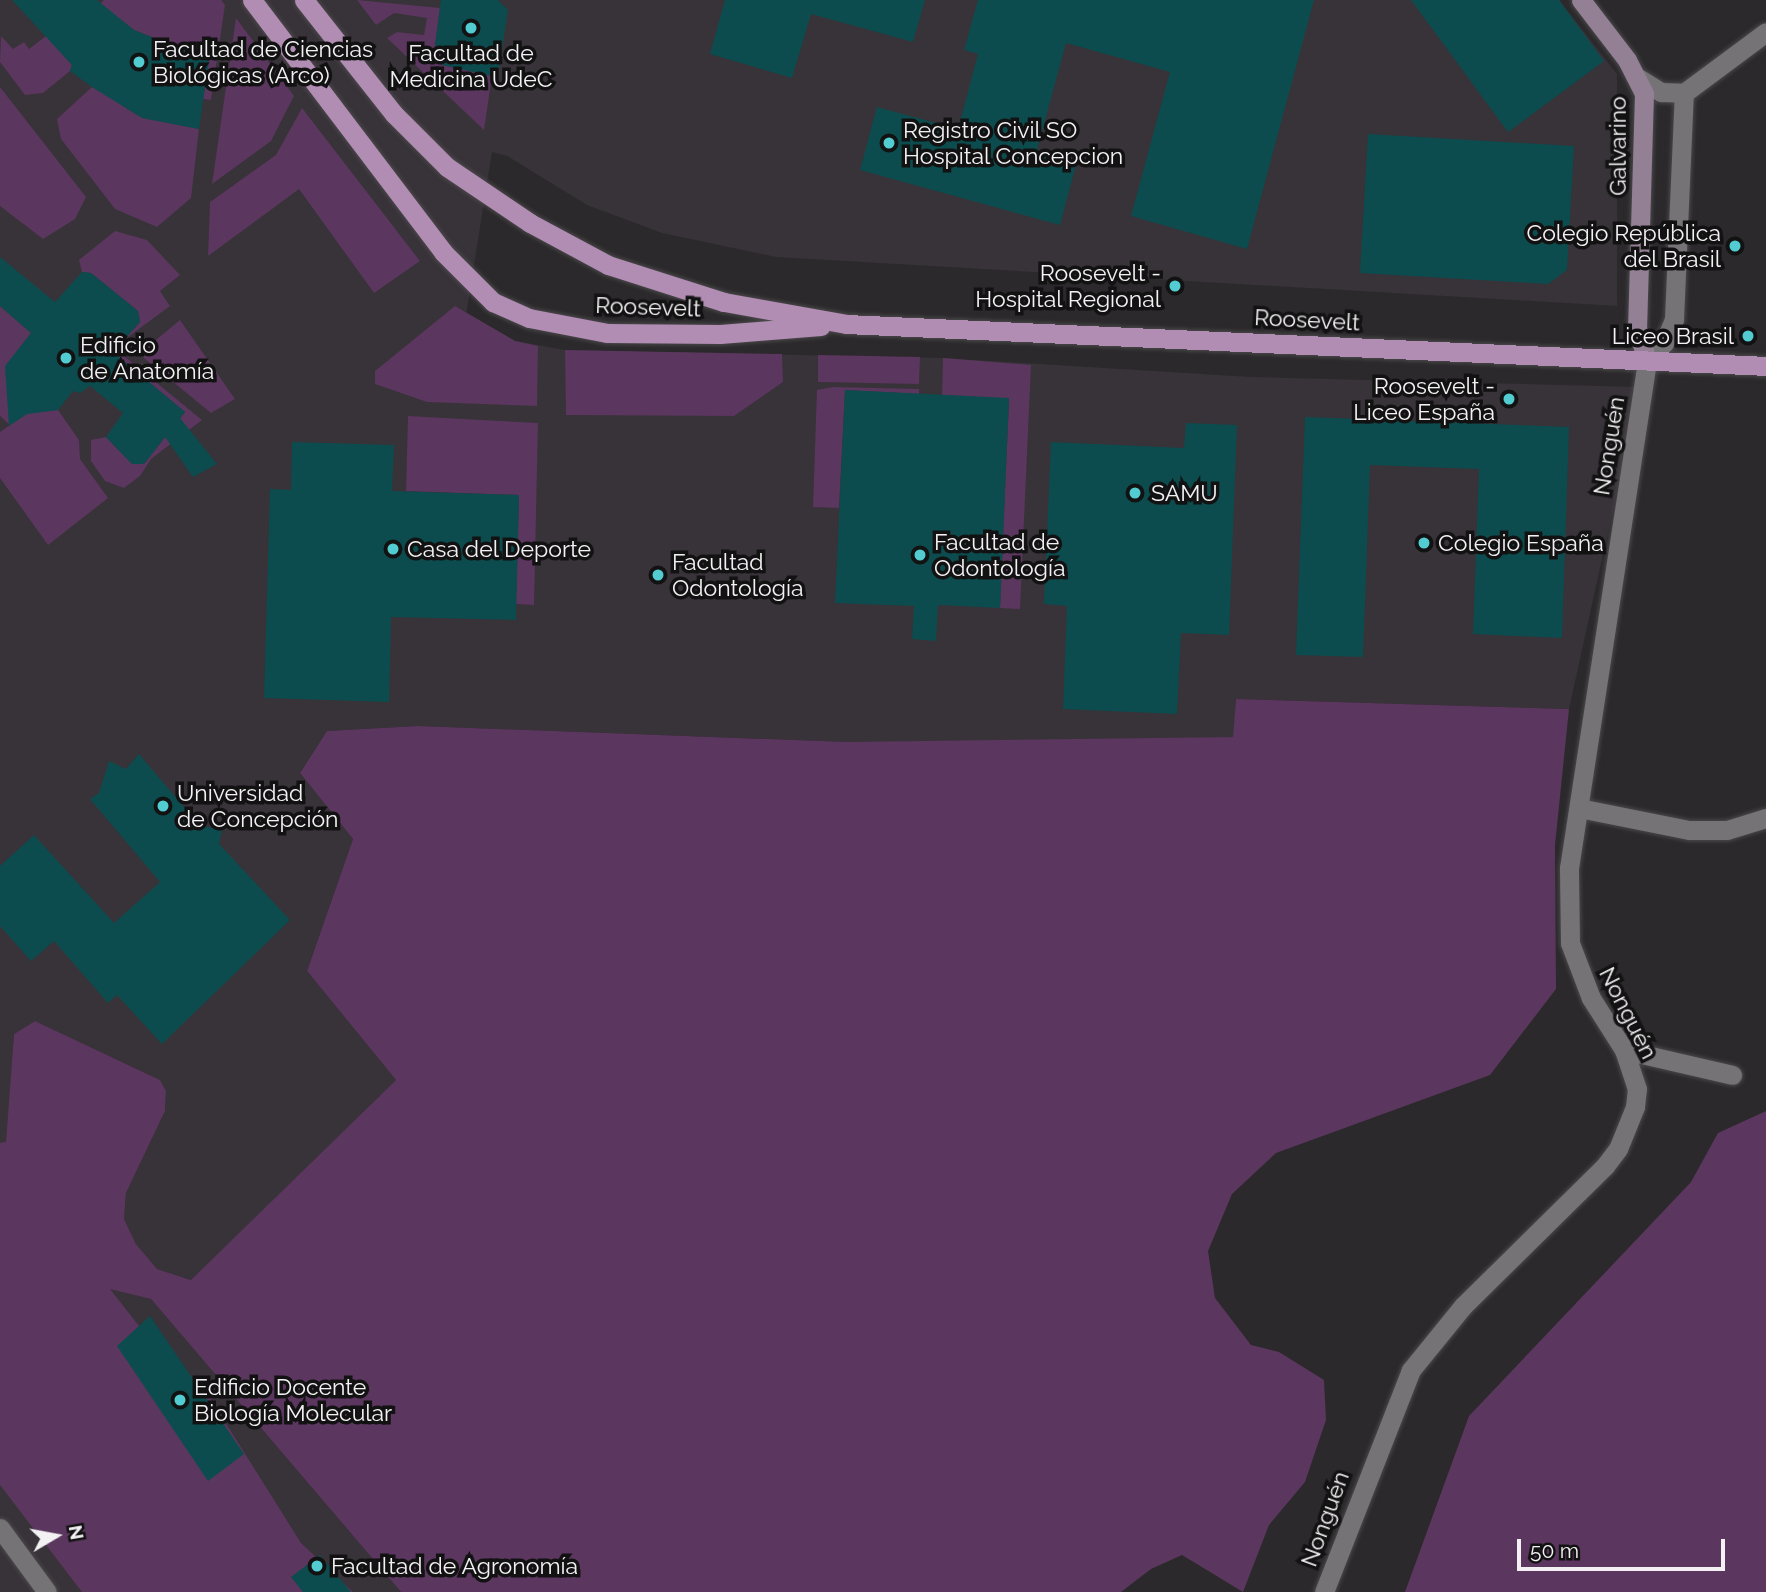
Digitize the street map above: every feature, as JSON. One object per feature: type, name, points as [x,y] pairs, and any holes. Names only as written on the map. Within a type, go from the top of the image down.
[{"type":"main road","name":"Roosevelt","points":[[252,0],[463,275],[493,302],[513,312],[607,333],[720,334],[846,324],[1766,366]]},
{"type":"main road","name":"Roosevelt","points":[[304,0],[419,143],[499,203],[576,249],[633,274],[724,302],[846,324]]},
{"type":"main road","points":[[1581,0],[1640,79]]},
{"type":"main road","name":"Galvarino","points":[[1640,79],[1647,123],[1637,328],[1647,361]]},
{"type":"street","points":[[1647,361],[1664,343],[1674,319],[1684,93],[1766,32]]},
{"type":"street","name":"Galvarino","points":[[1640,79],[1661,92],[1684,93]]},
{"type":"street","name":"Nonguén","points":[[1324,1592],[1411,1370],[1463,1306],[1618,1149],[1632,1117],[1637,1089],[1624,1050],[1591,998],[1570,943],[1569,868],[1647,361]]},
{"type":"street","points":[[1579,808],[1689,830],[1727,830],[1766,818]]},
{"type":"street","points":[[1624,1050],[1732,1075]]},
{"type":"street","points":[[0,1528],[47,1592]]},
{"type":"shaded area","name":"Universidad de Concepción","points":[[0,0],[1559,0],[1617,74],[1617,306],[776,257],[662,233],[587,205],[507,156],[492,152],[466,315],[516,341],[565,350],[943,358],[1251,377],[1640,387],[1569,709],[1236,699],[1234,737],[1014,743],[847,742],[418,726],[327,731],[300,773],[353,839],[307,971],[396,1080],[192,1280],[157,1269],[136,1244],[124,1219],[126,1193],[165,1111],[166,1091],[160,1080],[35,1021],[14,1034],[11,1083],[91,1283],[151,1299],[401,1592],[0,1592]]},
{"type":"shaded area","points":[[104,0],[221,0],[225,5],[211,100],[203,99],[209,60],[134,30],[100,4]]},
{"type":"shaded area","points":[[357,0],[440,8],[435,46],[442,54],[442,65],[492,76],[484,130],[387,38],[397,32],[424,35],[427,18],[394,13],[376,25]]},
{"type":"shaded area","points":[[236,18],[294,96],[271,141],[212,184]]},
{"type":"shaded area","points":[[1,36],[13,49],[24,42],[29,49],[46,36],[72,65],[70,71],[43,93],[25,95],[0,62]]},
{"type":"shaded area","points":[[111,80],[133,96],[127,109],[143,118],[199,129],[191,198],[157,227],[115,209],[61,139],[57,119],[92,87],[100,92]]},
{"type":"shaded area","points":[[0,87],[86,197],[75,219],[43,239],[0,206]]},
{"type":"shaded area","points":[[302,108],[420,261],[374,293],[299,189],[208,256],[210,202],[276,155]]},
{"type":"shaded area","points":[[115,231],[147,240],[180,275],[160,291],[170,306],[124,340],[140,322],[138,311],[91,273],[82,272],[79,260]]},
{"type":"shaded area","points":[[0,306],[31,333],[6,366],[29,413],[58,410],[79,440],[80,459],[108,498],[48,545],[0,478],[0,432],[10,425],[0,416]]},
{"type":"shaded area","points":[[455,306],[515,341],[538,346],[537,406],[427,402],[375,384],[375,371]]},
{"type":"shaded area","points":[[180,320],[235,399],[211,413],[139,354]]},
{"type":"shaded area","points":[[113,347],[202,420],[151,459],[140,476],[124,488],[105,481],[91,461],[91,440],[106,437],[132,464],[144,464],[185,412],[110,350]]},
{"type":"shaded area","points":[[565,350],[782,354],[783,382],[734,416],[566,415]]},
{"type":"shaded area","points":[[818,355],[920,357],[919,384],[818,382]]},
{"type":"shaded area","points":[[943,358],[1031,365],[1020,609],[1000,608],[1009,399],[942,395]]},
{"type":"shaded area","points":[[833,387],[919,389],[919,394],[845,390],[839,508],[813,507],[817,390]]},
{"type":"shaded area","points":[[408,416],[538,423],[534,605],[516,604],[519,495],[406,491]]},
{"type":"shaded area","points":[[1236,699],[1569,709],[1555,845],[1556,989],[1490,1075],[1276,1153],[1232,1194],[1208,1251],[1215,1298],[1251,1345],[1279,1352],[1324,1380],[1326,1420],[1305,1482],[1269,1525],[1243,1592],[1182,1555],[1151,1569],[1121,1592],[401,1592],[151,1299],[110,1289],[143,1331],[210,1398],[301,1543],[353,1592],[82,1592],[0,1485],[0,1143],[6,1142],[14,1034],[35,1021],[160,1080],[166,1091],[165,1111],[126,1193],[124,1219],[136,1244],[157,1269],[191,1280],[396,1080],[307,971],[353,839],[300,773],[327,731],[418,726],[847,742],[1233,737]]},
{"type":"shaded area","points":[[1766,1111],[1766,1592],[1405,1592],[1469,1416],[1691,1182],[1718,1133]]},
{"type":"building","name":"Facultad de Ciencias Biológicas (Arco)","points":[[12,0],[97,0],[134,30],[209,60],[199,129],[142,118],[92,87],[70,71],[72,65]]},
{"type":"building","name":"Facultad de Medicina UdeC","points":[[441,0],[498,0],[508,10],[499,69],[492,76],[442,65],[442,54],[435,46]]},
{"type":"building","points":[[725,0],[925,0],[913,42],[811,14],[792,78],[710,54]]},
{"type":"building","points":[[978,0],[1314,0],[1247,249],[1131,216],[1170,72],[1066,43],[1037,150],[1077,161],[1060,225],[860,170],[877,107],[958,129],[978,54],[964,50]]},
{"type":"building","points":[[1411,0],[1559,0],[1604,61],[1508,132]]},
{"type":"building","points":[[1368,134],[1574,146],[1567,270],[1548,284],[1360,273]]},
{"type":"building","name":"Edificio de Anatomía","points":[[0,257],[55,302],[82,272],[91,273],[138,311],[140,322],[113,352],[185,412],[180,418],[217,464],[193,477],[165,437],[144,464],[132,464],[106,437],[123,413],[90,386],[80,393],[73,391],[58,410],[27,414],[9,426],[5,366],[31,333],[0,306]]},
{"type":"building","name":"Facultad de Odontología","points":[[845,390],[1009,398],[1000,608],[938,605],[936,641],[912,639],[914,606],[835,603]]},
{"type":"building","points":[[1305,417],[1569,427],[1562,638],[1473,634],[1479,469],[1370,465],[1363,657],[1296,655]]},
{"type":"building","points":[[1186,423],[1237,425],[1229,635],[1181,633],[1177,714],[1063,709],[1067,606],[1044,604],[1051,442],[1184,448]]},
{"type":"building","name":"Casa del Deporte","points":[[292,442],[394,445],[392,491],[519,495],[516,620],[391,617],[389,702],[264,698],[270,489],[291,490]]},
{"type":"building","points":[[139,754],[199,825],[222,830],[219,844],[290,920],[162,1044],[117,995],[108,1003],[54,941],[31,961],[0,926],[0,866],[34,835],[114,923],[160,882],[90,799],[99,793],[109,761],[126,769]]},
{"type":"building","name":"Edificio Docente Biología Molecular","points":[[150,1316],[244,1454],[208,1481],[117,1346]]},
{"type":"building","name":"Facultad de Agronomía","points":[[320,1555],[351,1592],[303,1592],[291,1577]]},
{"type":"place","name":"Facultad de Medicina UdeC","points":[[471,28]]},
{"type":"place","name":"Facultad de Ciencias Biológicas (Arco)","points":[[139,62]]},
{"type":"place","name":"Registro Civil SO Hospital Concepcion","points":[[889,143]]},
{"type":"place","name":"Colegio República del Brasil","points":[[1735,246]]},
{"type":"place","name":"Roosevelt - Hospital Regional","points":[[1175,286]]},
{"type":"place","name":"Liceo Brasil","points":[[1748,336]]},
{"type":"place","name":"Edificio de Anatomía","points":[[66,358]]},
{"type":"place","name":"Roosevelt - Liceo España","points":[[1509,399]]},
{"type":"place","name":"SAMU","points":[[1135,493]]},
{"type":"place","name":"Colegio España","points":[[1424,543]]},
{"type":"place","name":"Casa del Deporte","points":[[393,549]]},
{"type":"place","name":"Facultad de Odontología","points":[[920,555]]},
{"type":"place","name":"Facultad Odontología","points":[[658,575]]},
{"type":"place","name":"Universidad de Concepción","points":[[163,806]]},
{"type":"place","name":"Edificio Docente Biología Molecular","points":[[180,1400]]},
{"type":"place","name":"Facultad de Agronomía","points":[[317,1566]]}]
